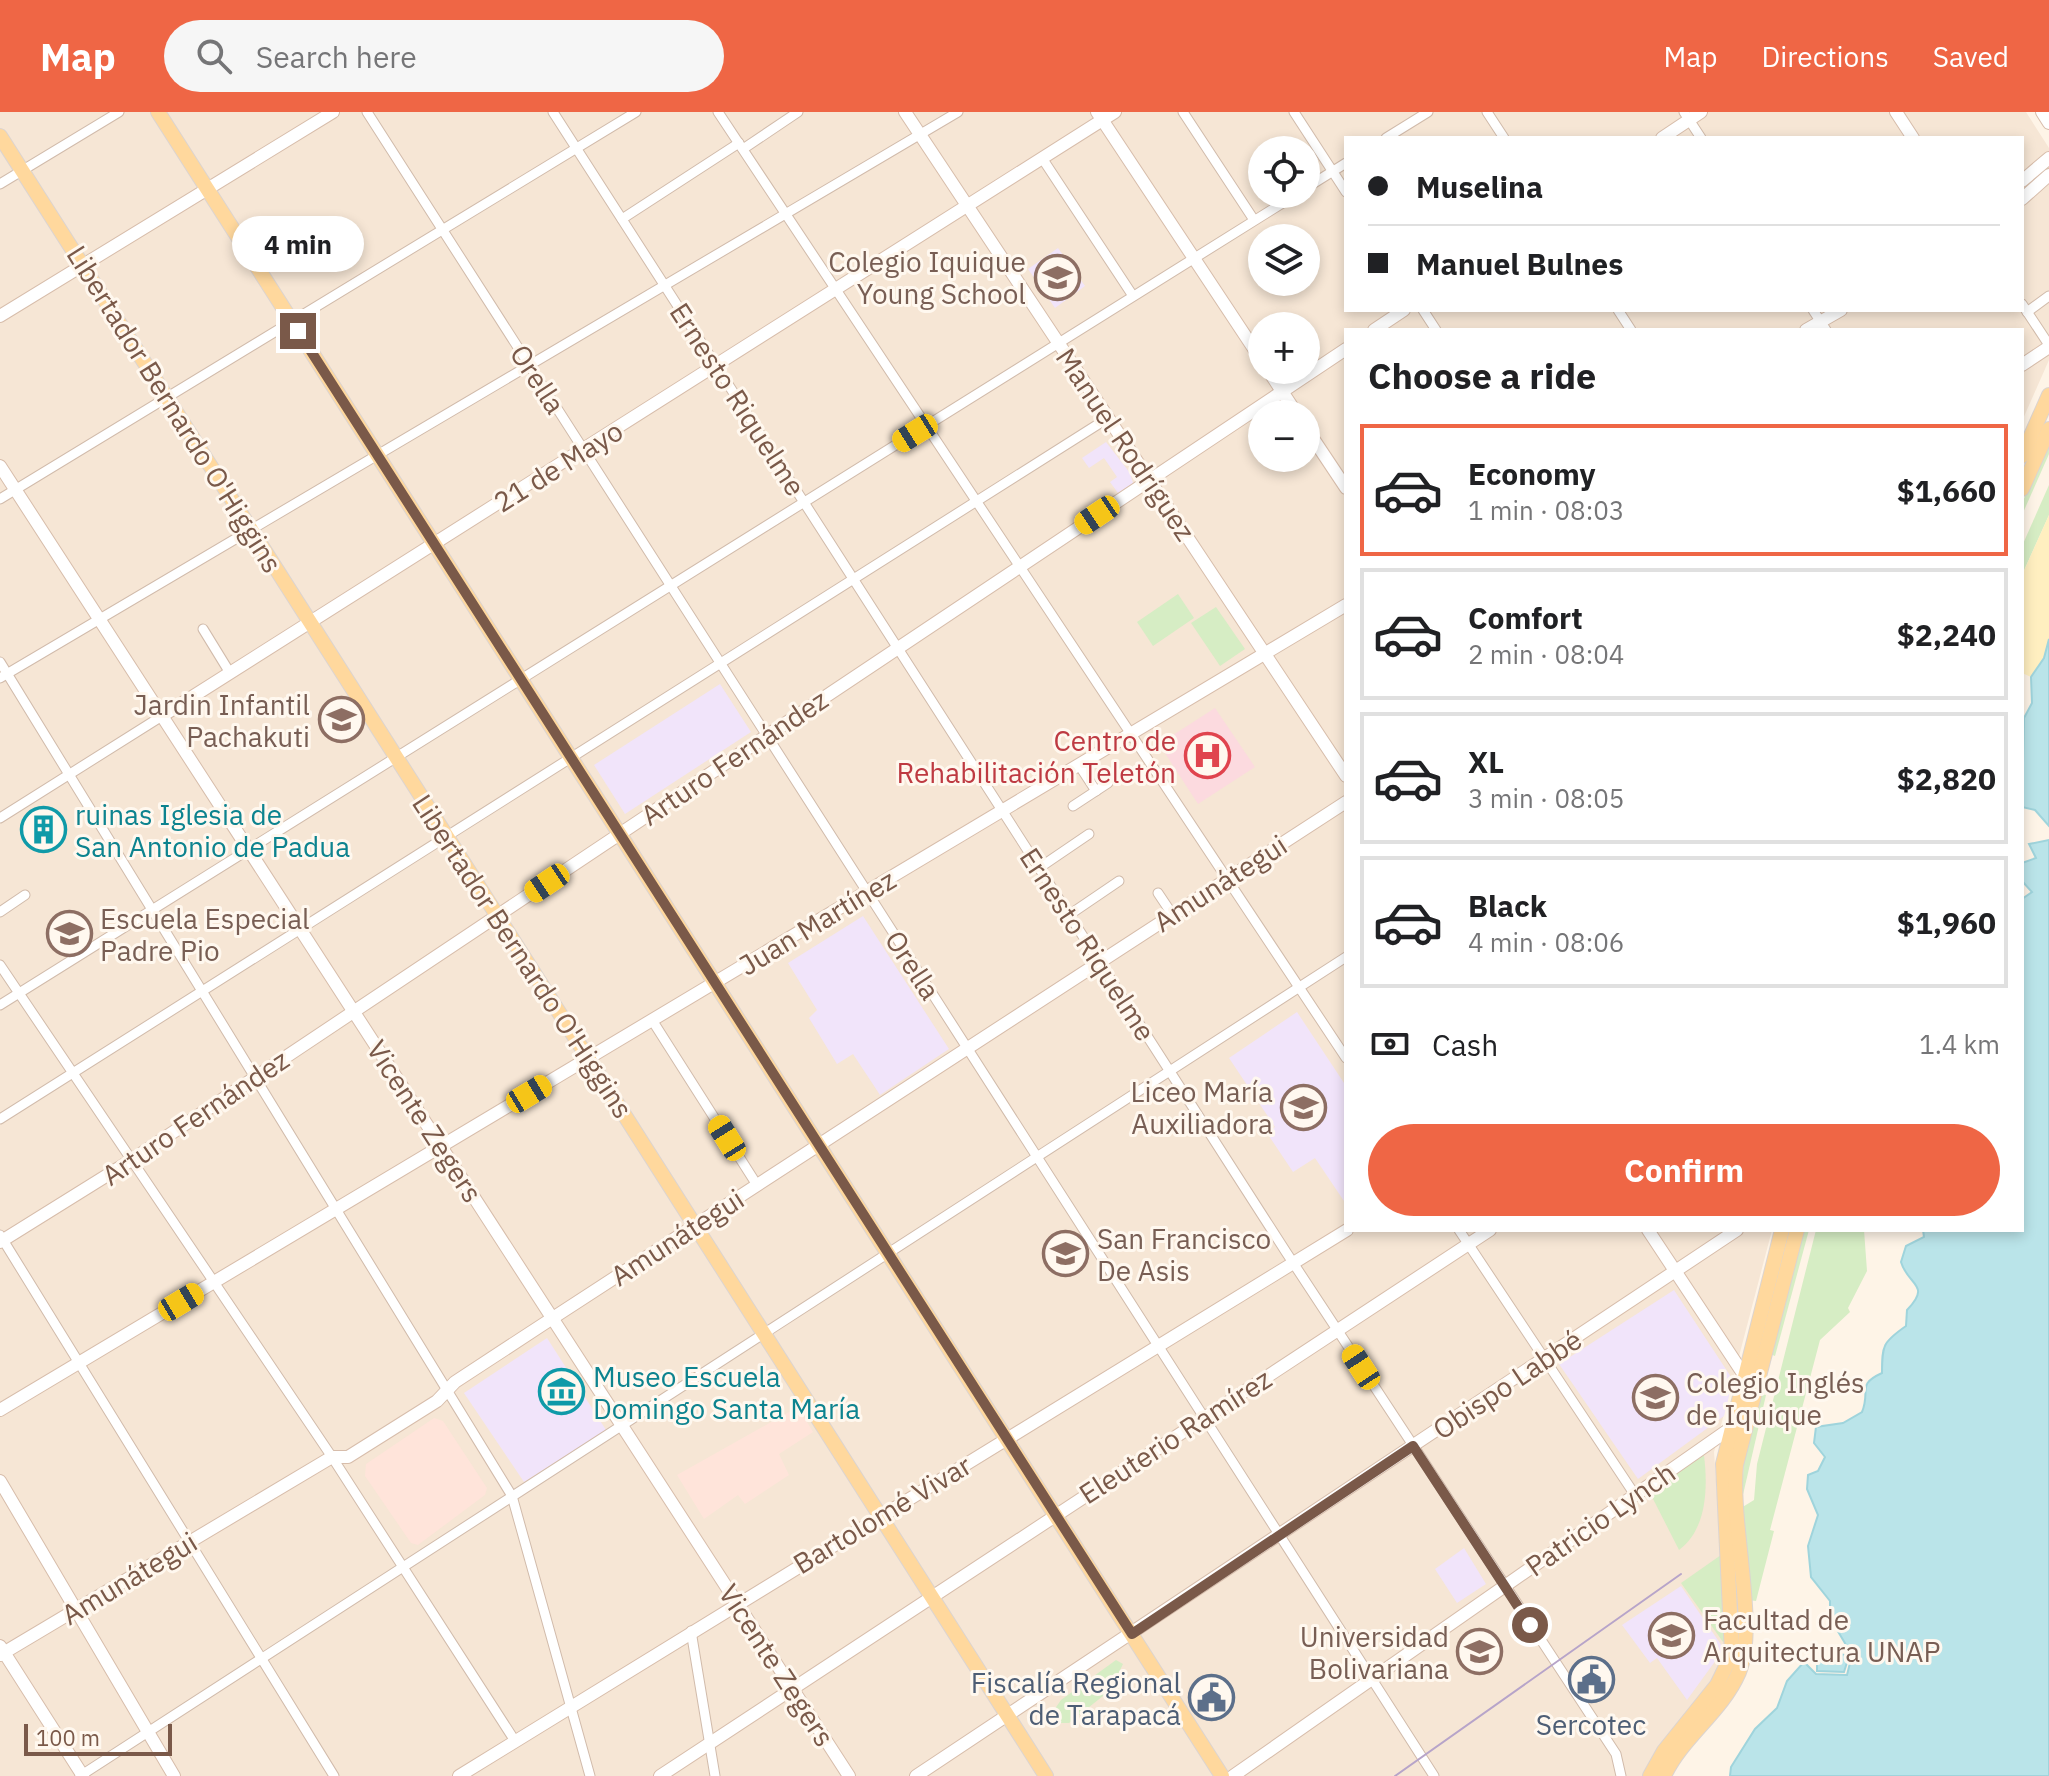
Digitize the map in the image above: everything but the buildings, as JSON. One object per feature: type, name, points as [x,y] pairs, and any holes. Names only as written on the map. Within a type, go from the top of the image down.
[{"type":"main road","points":[[158,112],[1222,1776]]},
{"type":"main road","name":"Libertador Bernardo O'Higgins","points":[[0,136],[1046,1776]]},
{"type":"main road","points":[[2024,451],[2049,395]]},
{"type":"main road","points":[[2024,485],[2049,429]]},
{"type":"main road","points":[[1650,1776],[1671,1741],[1717,1685],[1732,1654],[1721,1488],[1731,1428],[1781,1232]]},
{"type":"main road","points":[[1664,1776],[1679,1750],[1730,1688],[1744,1655],[1734,1505],[1736,1465],[1796,1232]]},
{"type":"street","points":[[0,184],[119,112]]},
{"type":"street","points":[[0,316],[333,112]]},
{"type":"street","name":"Orella","points":[[367,112],[1434,1776]]},
{"type":"street","name":"Ernesto Riquelme","points":[[553,112],[1293,1263],[1616,1754],[1621,1776]]},
{"type":"street","points":[[0,499],[636,112]]},
{"type":"street","points":[[718,112],[1344,1055]]},
{"type":"street","points":[[622,219],[798,112]]},
{"type":"street","name":"Manuel Rodríguez","points":[[905,112],[1344,773]]},
{"type":"street","points":[[4,676],[958,112]]},
{"type":"street","name":"21 de Mayo","points":[[0,818],[1042,158],[1100,116],[1115,112]]},
{"type":"street","points":[[1183,112],[1254,220]]},
{"type":"street","points":[[1294,112],[1344,189]]},
{"type":"street","points":[[1389,136],[1428,112]]},
{"type":"street","points":[[1487,112],[1503,136]]},
{"type":"street","points":[[1664,136],[1686,116],[1701,112]]},
{"type":"street","points":[[1896,112],[1912,136]]},
{"type":"street","points":[[2042,112],[2049,123]]},
{"type":"street","points":[[1100,116],[1248,340]]},
{"type":"street","points":[[1686,116],[1700,136]]},
{"type":"street","points":[[1042,158],[1133,296]]},
{"type":"street","points":[[2024,179],[2049,158]]},
{"type":"street","points":[[1320,179],[1344,164]]},
{"type":"street","points":[[2024,197],[2049,175]]},
{"type":"street","points":[[0,1005],[1274,208]]},
{"type":"street","points":[[2024,364],[2049,346],[2024,308],[2049,296]]},
{"type":"street","points":[[1377,328],[1401,312]]},
{"type":"street","name":"Arturo Fernández","points":[[1,1239],[130,1161],[1344,350]]},
{"type":"street","points":[[1277,384],[1287,400]]},
{"type":"street","points":[[0,1119],[1108,418]]},
{"type":"street","points":[[1320,449],[1344,485]]},
{"type":"street","name":"Vicente Zegers","points":[[0,466],[849,1776]]},
{"type":"street","name":"Juan Martínez","points":[[0,1410],[1344,606]]},
{"type":"street","points":[[203,629],[230,673]]},
{"type":"street","points":[[0,662],[4,676],[70,774],[512,1496],[590,1776]]},
{"type":"street","points":[[1079,765],[1096,791]]},
{"type":"street","points":[[1073,806],[1108,783]]},
{"type":"street","name":"Amunátegui","points":[[1,1651],[332,1457],[348,1457],[437,1401],[446,1390],[552,1318],[1344,803]]},
{"type":"street","points":[[1039,868],[1089,834]]},
{"type":"street","points":[[1069,915],[1119,881]]},
{"type":"street","points":[[1158,893],[1172,914]]},
{"type":"street","points":[[0,912],[25,895]]},
{"type":"street","points":[[1,1651],[82,1775],[1344,958]]},
{"type":"street","points":[[0,965],[212,1284],[332,1457],[515,1741]]},
{"type":"street","points":[[652,1020],[757,1185]]},
{"type":"street","name":"Bartolomé Vivar","points":[[459,1776],[1344,1232]]},
{"type":"street","points":[[1460,1232],[1635,1495]]},
{"type":"street","name":"Eleuterio Ramírez","points":[[660,1776],[1487,1232]]},
{"type":"street","points":[[1649,1232],[1744,1375]]},
{"type":"street","name":"Obispo Labbé","points":[[916,1776],[1734,1232]]},
{"type":"street","points":[[1,1239],[334,1776]]},
{"type":"street","name":"Patricio Lynch","points":[[1233,1776],[1731,1428]]},
{"type":"street","points":[[0,1481],[174,1776]]},
{"type":"street","points":[[691,1631],[715,1776]]},
{"type":"shaded area","points":[[0,112],[1679,112],[1695,136],[1344,136],[1344,312],[1813,312],[1825,328],[1344,328],[1344,1232],[1771,1232],[1714,1452],[1728,1646],[1724,1663],[1650,1776],[0,1776]]},
{"type":"shaded area","points":[[1685,112],[2026,112],[2049,148],[2049,360],[2024,416],[2024,328],[1828,328],[1817,312],[2024,312],[2024,136],[1701,136]]},
{"type":"shaded area","name":"Colegio Iquique Young School","points":[[1058,248],[1085,286],[1055,308],[1028,269]]},
{"type":"shaded area","points":[[1106,442],[1130,473],[1133,483],[1118,493],[1110,482],[1117,477],[1104,458],[1089,468],[1082,458]]},
{"type":"shaded area","points":[[720,684],[751,732],[625,814],[594,765]]},
{"type":"shaded area","name":"Centro de Rehabilitación Teletón","points":[[1215,708],[1255,767],[1198,804],[1159,744]]},
{"type":"shaded area","points":[[863,916],[949,1049],[880,1095],[853,1054],[837,1064],[809,1018],[817,1010],[788,963]]},
{"type":"shaded area","name":"Liceo María Auxiliadora","points":[[1297,1012],[1344,1083],[1344,1201],[1315,1158],[1293,1172],[1267,1133],[1275,1127],[1229,1058]]},
{"type":"shaded area","name":"Colegio Inglés de Iquique","points":[[1674,1290],[1733,1380],[1724,1416],[1638,1479],[1559,1364]]},
{"type":"shaded area","points":[[547,1338],[606,1430],[524,1482],[464,1393]]},
{"type":"shaded area","points":[[798,1407],[813,1432],[779,1454],[789,1475],[745,1504],[738,1495],[704,1519],[677,1475]]},
{"type":"shaded area","points":[[434,1418],[443,1421],[487,1488],[485,1495],[418,1545],[411,1543],[365,1476],[366,1464]]},
{"type":"shaded area","points":[[1464,1548],[1486,1584],[1457,1603],[1435,1569]]},
{"type":"shaded area","name":"Facultad de Arquitectura UNAP","points":[[1681,1586],[1724,1649],[1687,1700],[1657,1658],[1650,1663],[1622,1625]]},
{"type":"green space","points":[[2049,443],[2049,454],[2024,510],[2024,499]]},
{"type":"green space","points":[[2049,485],[2049,515],[2024,571],[2024,541]]},
{"type":"green space","points":[[1178,594],[1194,618],[1153,646],[1137,622]]},
{"type":"green space","points":[[1216,607],[1245,649],[1220,666],[1191,623]]},
{"type":"green space","points":[[1802,1232],[1808,1232],[1775,1356],[1770,1354]]},
{"type":"green space","points":[[1815,1232],[1864,1232],[1867,1271],[1848,1308],[1850,1312],[1820,1340],[1770,1530],[1774,1531],[1756,1601],[1748,1600],[1741,1508],[1754,1500],[1757,1464]]},
{"type":"green space","points":[[1760,1394],[1766,1395],[1742,1499],[1744,1454]]},
{"type":"green space","points":[[1704,1455],[1704,1507],[1695,1531],[1679,1550],[1649,1491]]},
{"type":"green space","points":[[1721,1555],[1725,1640],[1723,1642],[1681,1583]]},
{"type":"green space","points":[[1116,1660],[1123,1664],[1118,1674],[1121,1688],[1103,1696],[1069,1723],[1045,1723],[1061,1700]]},
{"type":"sand","points":[[2049,515],[2049,639],[2044,658],[2031,677],[2024,674],[2024,571]]},
{"type":"water","points":[[2049,639],[2049,826],[2035,810],[2024,807],[2024,718],[2032,703],[2031,677],[2044,658]]},
{"type":"water","points":[[2049,840],[2049,1776],[1730,1776],[1731,1767],[1755,1729],[1777,1708],[1787,1681],[1804,1662],[1816,1674],[1847,1675],[1852,1655],[1830,1618],[1830,1601],[1811,1577],[1808,1546],[1818,1515],[1807,1489],[1808,1475],[1818,1471],[1825,1457],[1814,1443],[1816,1427],[1843,1423],[1862,1412],[1869,1381],[1882,1373],[1885,1345],[1906,1326],[1907,1310],[1918,1295],[1918,1290],[1901,1262],[1906,1246],[1924,1237],[1923,1232],[2024,1232],[2024,898],[2032,892],[2024,883],[2024,862],[2036,858],[2029,844]]},
{"type":"water","points":[[1840,1654],[1849,1656],[1844,1672],[1817,1671],[1817,1661],[1837,1663]]},
{"type":"tram line","points":[[1395,1776],[1681,1574]]},
{"type":"place","name":"Colegio Iquique Young School","points":[[1057,277]]},
{"type":"place","name":"Jardin Infantil Pachakuti","points":[[341,720]]},
{"type":"place","name":"Centro de Rehabilitación Teletón","points":[[1207,756]]},
{"type":"place","name":"ruinas Iglesia de San Antonio de Padua","points":[[44,830]]},
{"type":"place","name":"Escuela Especial Padre Pio","points":[[69,934]]},
{"type":"place","name":"Liceo María Auxiliadora","points":[[1304,1107]]},
{"type":"place","name":"San Francisco De Asis","points":[[1066,1254]]},
{"type":"place","name":"Museo Escuela Domingo Santa María","points":[[562,1392]]},
{"type":"place","name":"Colegio Inglés de Iquique","points":[[1655,1398]]},
{"type":"place","name":"Facultad de Arquitectura UNAP","points":[[1672,1635]]},
{"type":"place","name":"Universidad Bolivariana","points":[[1480,1652]]},
{"type":"place","name":"Sercotec","points":[[1591,1679]]},
{"type":"place","name":"Fiscalía Regional de Tarapacá","points":[[1212,1698]]},
{"type":"route","points":[[298,331],[1132,1634],[1413,1446],[1530,1625]]}]
